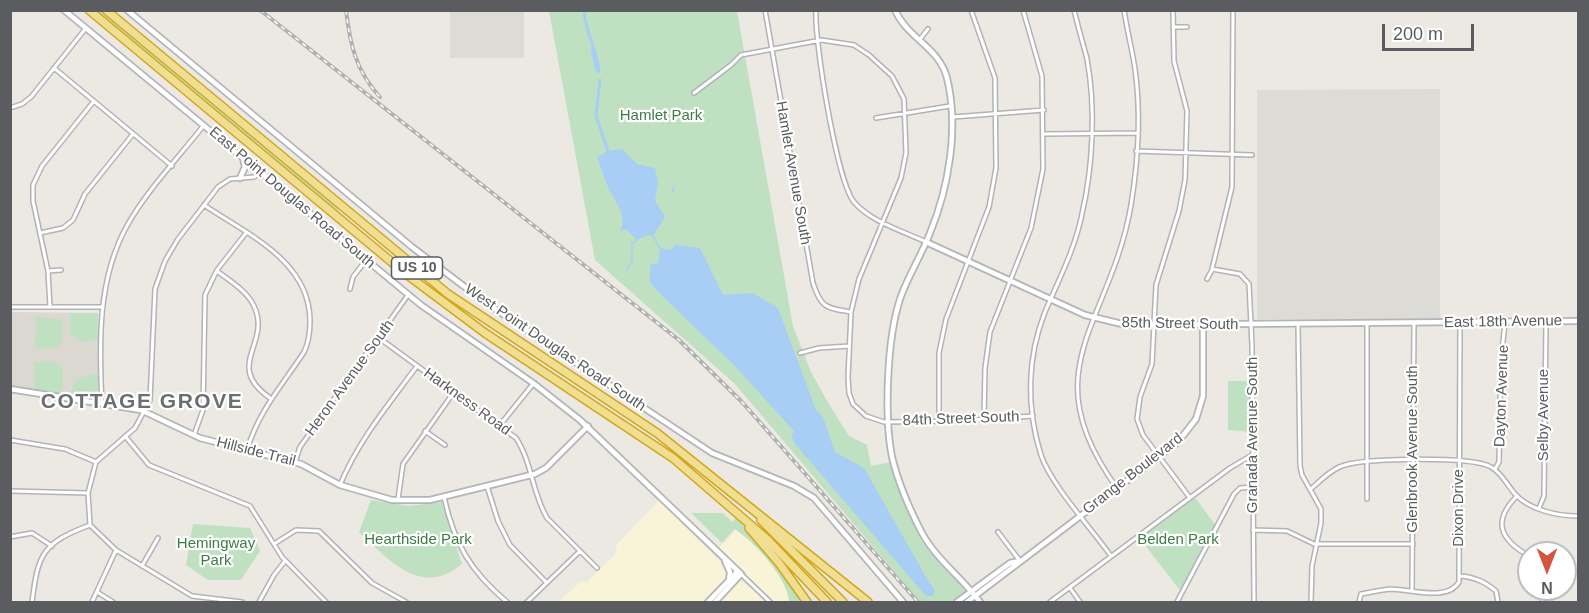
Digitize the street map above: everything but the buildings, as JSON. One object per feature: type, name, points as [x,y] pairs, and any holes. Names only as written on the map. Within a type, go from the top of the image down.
[{"type":"highway","name":"US 10","points":[[89,10],[406,274],[485,333],[658,448],[706,486],[768,540],[827,603]]},
{"type":"highway","name":"US 10","points":[[106,10],[448,294],[657,433],[745,504],[843,603]]},
{"type":"highway","points":[[706,486],[770,551],[807,603]]},
{"type":"highway","points":[[745,504],[868,603]]},
{"type":"street","name":"East Point Douglas Road South","points":[[64,10],[408,295],[458,333],[533,383],[588,426],[770,603]]},
{"type":"street","name":"West Point Douglas Road South","points":[[127,10],[412,248],[486,303],[712,453],[794,486],[814,498],[903,603]]},
{"type":"street","name":"Hamlet Avenue South","points":[[765,10],[813,283],[821,303],[830,309],[851,312]]},
{"type":"street","name":"85th Street South","points":[[816,10],[843,181],[854,202],[882,222],[1050,301],[1094,318],[1126,325],[1427,323]]},
{"type":"street","points":[[895,10],[901,22],[932,50],[946,75],[951,117],[946,190],[926,242],[911,271],[895,322],[890,354],[889,422],[896,470],[923,535],[980,603]]},
{"type":"street","points":[[939,421],[940,345],[950,305],[988,207],[993,186],[997,113],[995,78],[971,10]]},
{"type":"street","points":[[984,419],[985,368],[990,332],[1035,215],[1043,169],[1044,110],[1038,58],[1023,10]]},
{"type":"street","points":[[1074,10],[1087,59],[1090,133],[1088,178],[1083,213],[1068,261],[1050,301],[1034,346],[1031,367],[1034,416],[1042,456],[1111,556]]},
{"type":"street","points":[[1117,488],[1093,453],[1079,413],[1077,381],[1080,355],[1113,273],[1128,222],[1137,133],[1135,71],[1124,10]]},
{"type":"street","points":[[1173,10],[1174,61],[1187,111],[1187,153],[1179,211],[1156,285],[1152,364],[1140,398],[1137,419],[1143,435],[1190,498]]},
{"type":"street","points":[[1207,279],[1212,270],[1229,207],[1233,154],[1233,10]]},
{"type":"street","points":[[1173,27],[1187,27]]},
{"type":"street","points":[[10,108],[32,97],[86,28]]},
{"type":"street","points":[[920,39],[928,29]]},
{"type":"street","points":[[694,93],[741,55],[819,40],[848,43],[869,55],[892,76],[904,99],[904,165],[859,279],[851,312],[849,346],[849,393],[853,404],[873,420],[889,422]]},
{"type":"street","points":[[54,68],[172,166]]},
{"type":"street","points":[[50,307],[48,271],[33,196],[35,180],[94,101]]},
{"type":"street","points":[[876,118],[950,106]]},
{"type":"street","points":[[951,117],[1044,110]]},
{"type":"street","points":[[102,404],[102,307],[113,260],[127,225],[204,125]]},
{"type":"street","points":[[1044,134],[1137,133]]},
{"type":"street","points":[[40,233],[63,228],[73,220],[85,194],[133,134]]},
{"type":"street","points":[[1136,151],[1252,155]]},
{"type":"street","points":[[240,178],[245,167],[243,158]]},
{"type":"street","points":[[242,603],[197,598],[116,550],[90,525],[88,493],[96,462],[140,423],[153,388],[154,289],[162,268],[178,239],[224,183],[254,177],[260,172]]},
{"type":"street","points":[[204,205],[277,254],[291,267],[306,298],[310,314],[310,336],[305,350],[270,398],[256,425],[247,450]]},
{"type":"street","points":[[194,435],[203,410],[205,295],[217,270],[246,233]]},
{"type":"street","points":[[350,289],[353,277],[366,260]]},
{"type":"street","points":[[48,271],[61,270]]},
{"type":"street","points":[[217,270],[246,294],[253,304],[258,328],[249,369],[255,386],[270,398]]},
{"type":"street","name":"Granada Avenue South","points":[[1212,270],[1235,273],[1247,280],[1250,293],[1254,603]]},
{"type":"street","name":"Heron Avenue South","points":[[296,462],[305,441],[408,295]]},
{"type":"street","points":[[10,307],[102,307]]},
{"type":"street","name":"Selby Avenue","points":[[1539,508],[1544,496],[1546,321]]},
{"type":"street","name":"East 18th Avenue","points":[[1427,323],[1578,321]]},
{"type":"street","name":"Dixon Drive","points":[[1460,322],[1460,576]]},
{"type":"street","name":"Dayton Avenue","points":[[1495,469],[1499,462],[1501,359],[1505,322]]},
{"type":"street","points":[[1366,323],[1367,499]]},
{"type":"street","name":"Glenbrook Avenue South","points":[[1412,590],[1414,323]]},
{"type":"street","points":[[1299,324],[1299,459],[1302,475],[1312,488],[1322,509],[1312,566],[1311,603]]},
{"type":"street","name":"Grange Boulevard","points":[[957,603],[974,594],[1020,561],[1178,442],[1199,412],[1203,396],[1203,326]]},
{"type":"street","name":"Harkness Road","points":[[379,338],[500,425],[522,447],[547,518],[597,568]]},
{"type":"street","points":[[800,353],[819,348],[849,346]]},
{"type":"street","points":[[340,485],[350,460],[362,441],[417,366]]},
{"type":"street","points":[[500,425],[533,383]]},
{"type":"street","name":"Hillside Trail","points":[[10,389],[145,412],[194,435],[296,462],[340,485],[378,498],[398,501],[414,502],[444,497],[532,475],[546,468],[588,426]]},
{"type":"street","points":[[398,501],[403,464],[454,392]]},
{"type":"street","name":"84th Street South","points":[[889,422],[1034,416]]},
{"type":"street","points":[[425,431],[444,446]]},
{"type":"street","points":[[125,436],[149,465],[250,506],[273,545],[326,603]]},
{"type":"street","points":[[10,440],[65,449],[96,462]]},
{"type":"street","points":[[1050,603],[1190,498],[1252,455]]},
{"type":"street","points":[[1312,488],[1344,465],[1367,461],[1484,463],[1495,469],[1517,496],[1554,514],[1578,516]]},
{"type":"street","points":[[487,485],[498,521],[510,545],[546,582]]},
{"type":"street","points":[[1177,603],[1234,494],[1240,488],[1253,487]]},
{"type":"street","points":[[12,492],[88,493]]},
{"type":"street","points":[[1517,496],[1504,514],[1503,528],[1509,544],[1517,549]]},
{"type":"street","points":[[444,497],[450,525],[469,563],[507,603]]},
{"type":"street","points":[[32,603],[37,563],[67,533],[90,525]]},
{"type":"street","points":[[273,545],[296,530],[303,528],[319,531],[372,583],[406,603]]},
{"type":"street","points":[[1253,530],[1287,531],[1316,544],[1413,544]]},
{"type":"street","points":[[999,532],[1020,561]]},
{"type":"street","points":[[10,537],[32,533],[52,546]]},
{"type":"street","points":[[142,566],[158,538]]},
{"type":"street","points":[[92,603],[116,550]]},
{"type":"street","points":[[527,603],[580,551]]},
{"type":"street","points":[[721,554],[729,569],[729,581]]},
{"type":"street","points":[[259,603],[274,575],[286,561]]},
{"type":"street","points":[[708,603],[740,573]]},
{"type":"street","points":[[715,603],[740,573]]},
{"type":"street","points":[[1359,603],[1361,594],[1389,589],[1448,591],[1457,585],[1460,576],[1474,577],[1489,585],[1496,591],[1498,603]]},
{"type":"street","points":[[1070,588],[1080,603]]},
{"type":"street","points":[[97,592],[113,603]]},
{"type":"street","name":"Grange Boulevard","points":[[967,603],[974,594]]},
{"type":"shaded area","points":[[450,11],[524,11],[524,58],[450,58]]},
{"type":"shaded area","points":[[1440,89],[1440,319],[1257,319],[1257,90]]},
{"type":"shaded area","points":[[10,312],[98,313],[98,400],[11,386]]},
{"type":"shaded area","points":[[657,498],[729,571],[728,579],[706,602],[558,602],[583,580],[586,583],[615,555],[617,544],[658,502]]},
{"type":"shaded area","points":[[740,526],[754,540],[797,602],[775,602],[719,548]]},
{"type":"shaded area","points":[[739,580],[752,589],[766,602],[718,602]]},
{"type":"green space","points":[[92,11],[100,11],[337,207],[338,211]]},
{"type":"green space","name":"Hamlet Park","points":[[549,11],[737,11],[793,326],[811,372],[849,436],[867,445],[871,466],[891,462],[922,542],[966,591],[950,602],[920,602],[735,384],[595,260]]},
{"type":"green space","points":[[69,313],[98,313],[98,339],[82,342],[71,335]]},
{"type":"green space","points":[[36,317],[61,319],[63,336],[60,344],[51,348],[35,349]]},
{"type":"green space","points":[[35,362],[54,362],[63,367],[63,386],[59,394],[34,391]]},
{"type":"green space","points":[[94,374],[98,377],[98,400],[70,395],[77,379]]},
{"type":"green space","points":[[1228,381],[1252,381],[1252,432],[1228,430]]},
{"type":"green space","name":"Belden Park","points":[[1193,495],[1217,527],[1182,593],[1138,536]]},
{"type":"green space","name":"Hearthside Park","points":[[371,500],[409,506],[442,502],[462,564],[447,574],[433,577],[419,576],[394,563],[359,532]]},
{"type":"green space","points":[[691,513],[723,513],[732,522],[736,518],[772,557],[804,602],[789,602],[783,582],[769,561],[743,535],[735,529],[722,543]]},
{"type":"green space","name":"Hemingway Park","points":[[193,524],[250,528],[260,551],[241,580],[208,580],[186,565]]},
{"type":"water","points":[[622,149],[637,164],[655,168],[658,182],[655,200],[665,217],[653,236],[647,235],[637,240],[626,229],[620,232],[622,214],[607,184],[598,157],[608,151]]},
{"type":"water","points":[[676,245],[700,248],[723,295],[753,293],[778,308],[816,410],[823,417],[835,452],[864,468],[935,590],[933,596],[926,596],[796,445],[791,437],[794,431],[734,365],[650,282],[650,265],[658,263],[660,248],[670,250]]},
{"type":"waterway","points":[[584,10],[586,26],[599,71]]},
{"type":"waterway","points":[[592,50],[597,71]]},
{"type":"waterway","points":[[600,80],[596,116],[608,151]]},
{"type":"waterway","points":[[673,191],[674,187]]},
{"type":"waterway","points":[[653,236],[660,248]]},
{"type":"waterway","points":[[627,270],[632,261],[632,243],[637,240]]},
{"type":"railway","points":[[260,10],[679,340],[742,402],[918,602]]},
{"type":"railway","points":[[346,10],[355,57],[365,77],[380,97]]},
{"type":"district","name":"COTTAGE GROVE","points":[[142,402]]}]
